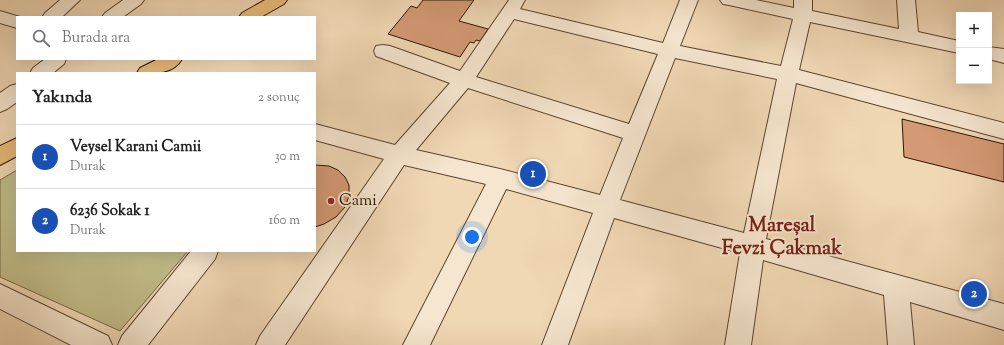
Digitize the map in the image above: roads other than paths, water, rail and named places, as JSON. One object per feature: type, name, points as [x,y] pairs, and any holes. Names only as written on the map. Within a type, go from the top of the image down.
[{"type":"main road","points":[[250,16],[278,0]]},
{"type":"main road","points":[[150,72],[171,60]]},
{"type":"main road","points":[[0,156],[16,147]]},
{"type":"street","points":[[52,16],[71,0]]},
{"type":"street","points":[[112,16],[135,0]]},
{"type":"street","points":[[555,345],[606,208],[690,0]]},
{"type":"street","points":[[729,0],[803,7],[910,38],[956,46]]},
{"type":"street","points":[[906,0],[910,38]]},
{"type":"street","points":[[269,345],[399,155],[464,80],[513,6],[670,50],[788,74],[1004,131]]},
{"type":"street","points":[[738,345],[753,246],[803,7]]},
{"type":"street","points":[[0,17],[16,22]]},
{"type":"street","points":[[384,50],[464,80],[636,134]]},
{"type":"street","points":[[992,54],[1004,56]]},
{"type":"street","points":[[41,72],[56,60]]},
{"type":"street","points":[[0,104],[16,92]]},
{"type":"street","points":[[316,132],[399,155],[500,178],[606,208],[753,246],[1004,317]]},
{"type":"street","points":[[416,345],[500,178]]},
{"type":"street","points":[[131,345],[205,252]]},
{"type":"street","points":[[896,287],[901,345]]},
{"type":"street","points":[[0,296],[99,345]]},
{"type":"place","name":"Veysel Karani Camii","points":[[533,174]]},
{"type":"place","name":"Cami","points":[[331,201]]},
{"type":"place","name":"6236 Sokak 1","points":[[974,294]]},
{"type":"district","name":"Mareşal Fevzi Çakmak","points":[[782,238]]}]
